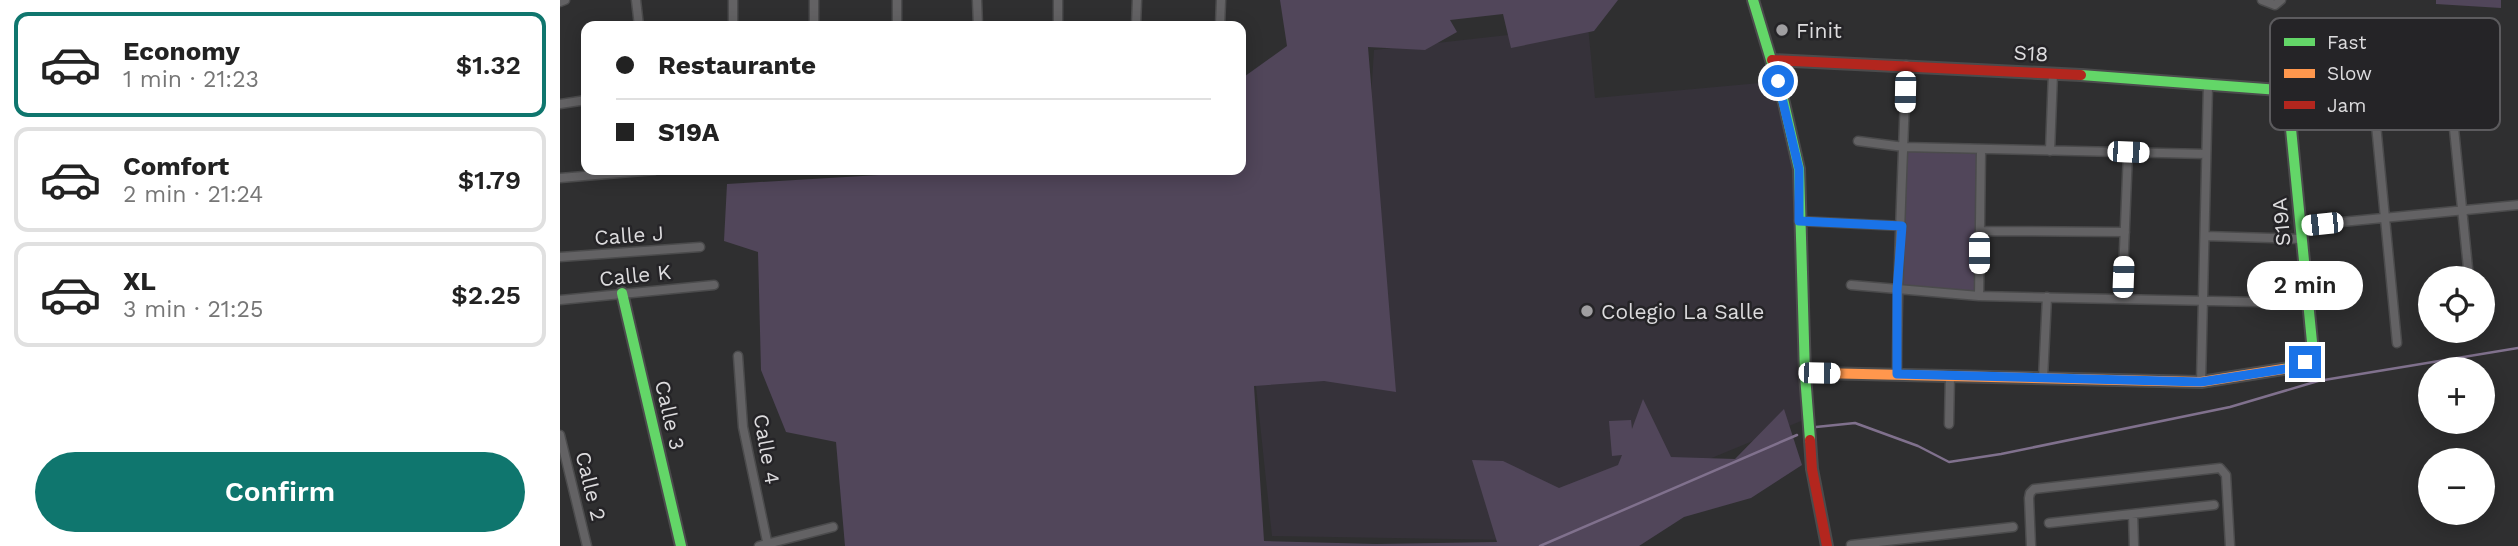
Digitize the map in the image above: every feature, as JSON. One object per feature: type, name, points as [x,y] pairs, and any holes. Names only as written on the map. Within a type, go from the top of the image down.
[{"type":"street","points":[[560,2],[565,0]]},
{"type":"street","points":[[636,0],[638,21]]},
{"type":"street","points":[[733,0],[733,21]]},
{"type":"street","points":[[814,0],[814,21]]},
{"type":"street","points":[[897,0],[897,21]]},
{"type":"street","points":[[977,0],[978,21]]},
{"type":"street","points":[[1058,0],[1058,21]]},
{"type":"street","points":[[1136,21],[1137,0]]},
{"type":"street","points":[[1220,21],[1222,0]]},
{"type":"street","points":[[1753,0],[1772,60],[1799,169],[1805,375],[1812,470],[1827,546]]},
{"type":"street","points":[[2262,0],[2274,5],[2281,0]]},
{"type":"street","name":"S18","points":[[1772,60],[2053,73],[2270,89]]},
{"type":"street","points":[[1897,374],[1897,290],[1902,226],[1906,65]]},
{"type":"street","points":[[2050,151],[2053,73]]},
{"type":"street","points":[[2201,382],[2208,85]]},
{"type":"street","points":[[560,104],[581,101]]},
{"type":"street","name":"S19A","points":[[1819,373],[2201,382],[2298,366],[2310,357],[2312,342],[2291,130]]},
{"type":"street","points":[[2377,130],[2397,343]]},
{"type":"street","points":[[2454,130],[2468,266]]},
{"type":"street","points":[[1858,141],[1904,147],[2206,154]]},
{"type":"street","points":[[1979,296],[1980,149]]},
{"type":"street","points":[[2122,299],[2128,152]]},
{"type":"street","points":[[560,178],[596,175]]},
{"type":"street","points":[[2300,226],[2518,205]]},
{"type":"street","points":[[1799,221],[1902,226]]},
{"type":"street","points":[[1980,231],[2125,232]]},
{"type":"street","points":[[2204,236],[2301,239]]},
{"type":"street","name":"Calle J","points":[[560,257],[700,247]]},
{"type":"street","name":"Calle K","points":[[560,300],[714,285]]},
{"type":"street","points":[[1851,285],[1979,296],[2260,302]]},
{"type":"street","name":"Calle 3","points":[[622,293],[681,546]]},
{"type":"street","points":[[2043,378],[2047,298]]},
{"type":"street","name":"Calle 4","points":[[738,356],[743,427],[765,545]]},
{"type":"street","points":[[1949,424],[1950,375]]},
{"type":"street","name":"Calle 2","points":[[560,435],[587,546]]},
{"type":"street","points":[[2031,546],[2029,498],[2034,489],[2217,468],[2223,469],[2226,475],[2230,546]]},
{"type":"street","points":[[2049,523],[2214,505]]},
{"type":"street","points":[[2133,514],[2134,546]]},
{"type":"street","points":[[765,545],[833,527]]},
{"type":"street","points":[[1851,545],[2013,527]]},
{"type":"street","points":[[1937,536],[1938,546]]},
{"type":"shaded area","points":[[1280,0],[1618,0],[1594,31],[1511,48],[1503,14],[1450,20],[1457,32],[1425,50],[1368,47],[1396,392],[1324,381],[1254,386],[1264,541],[1376,544],[1497,542],[1472,460],[1503,461],[1559,488],[1618,465],[1622,455],[1612,456],[1609,421],[1631,420],[1632,429],[1643,399],[1671,457],[1735,459],[1784,409],[1802,465],[1751,498],[1684,517],[1639,546],[845,546],[836,442],[786,432],[761,370],[758,252],[724,241],[727,184],[879,175],[1246,175],[1246,75],[1287,46]]},
{"type":"shaded area","points":[[2436,0],[2501,0],[2501,8],[2436,4]]},
{"type":"shaded area","name":"Colegio La Salle","points":[[1588,26],[1595,98],[1771,82],[1792,162],[1801,421],[1513,540],[1272,536],[1253,358],[1368,146],[1374,50]]},
{"type":"shaded area","points":[[1904,147],[1981,149],[1979,296],[1897,290]]},
{"type":"waterway","points":[[1816,427],[1855,423],[1918,446],[1949,462],[2001,454],[2230,407],[2318,381],[2518,348]]},
{"type":"waterway","points":[[1540,546],[1797,435]]},
{"type":"traffic: fast","points":[[1753,0],[1784,103],[1799,169],[1805,375],[1810,440]]},
{"type":"traffic: fast","points":[[2081,75],[2270,89]]},
{"type":"traffic: fast","points":[[2283,369],[2304,362],[2312,342],[2291,130]]},
{"type":"traffic: fast","points":[[622,293],[681,546]]},
{"type":"traffic: slow","points":[[1819,373],[2201,382],[2283,369]]},
{"type":"traffic: jam","points":[[1772,60],[2081,75]]},
{"type":"traffic: jam","points":[[1810,440],[1812,469],[1827,546]]},
{"type":"place","name":"Finit","points":[[1782,30]]},
{"type":"place","name":"Colegio La Salle","points":[[1587,311]]},
{"type":"route","points":[[1778,81],[1799,169],[1799,221],[1902,226],[1897,290],[1897,374],[2201,382],[2291,368],[2305,362]]}]
